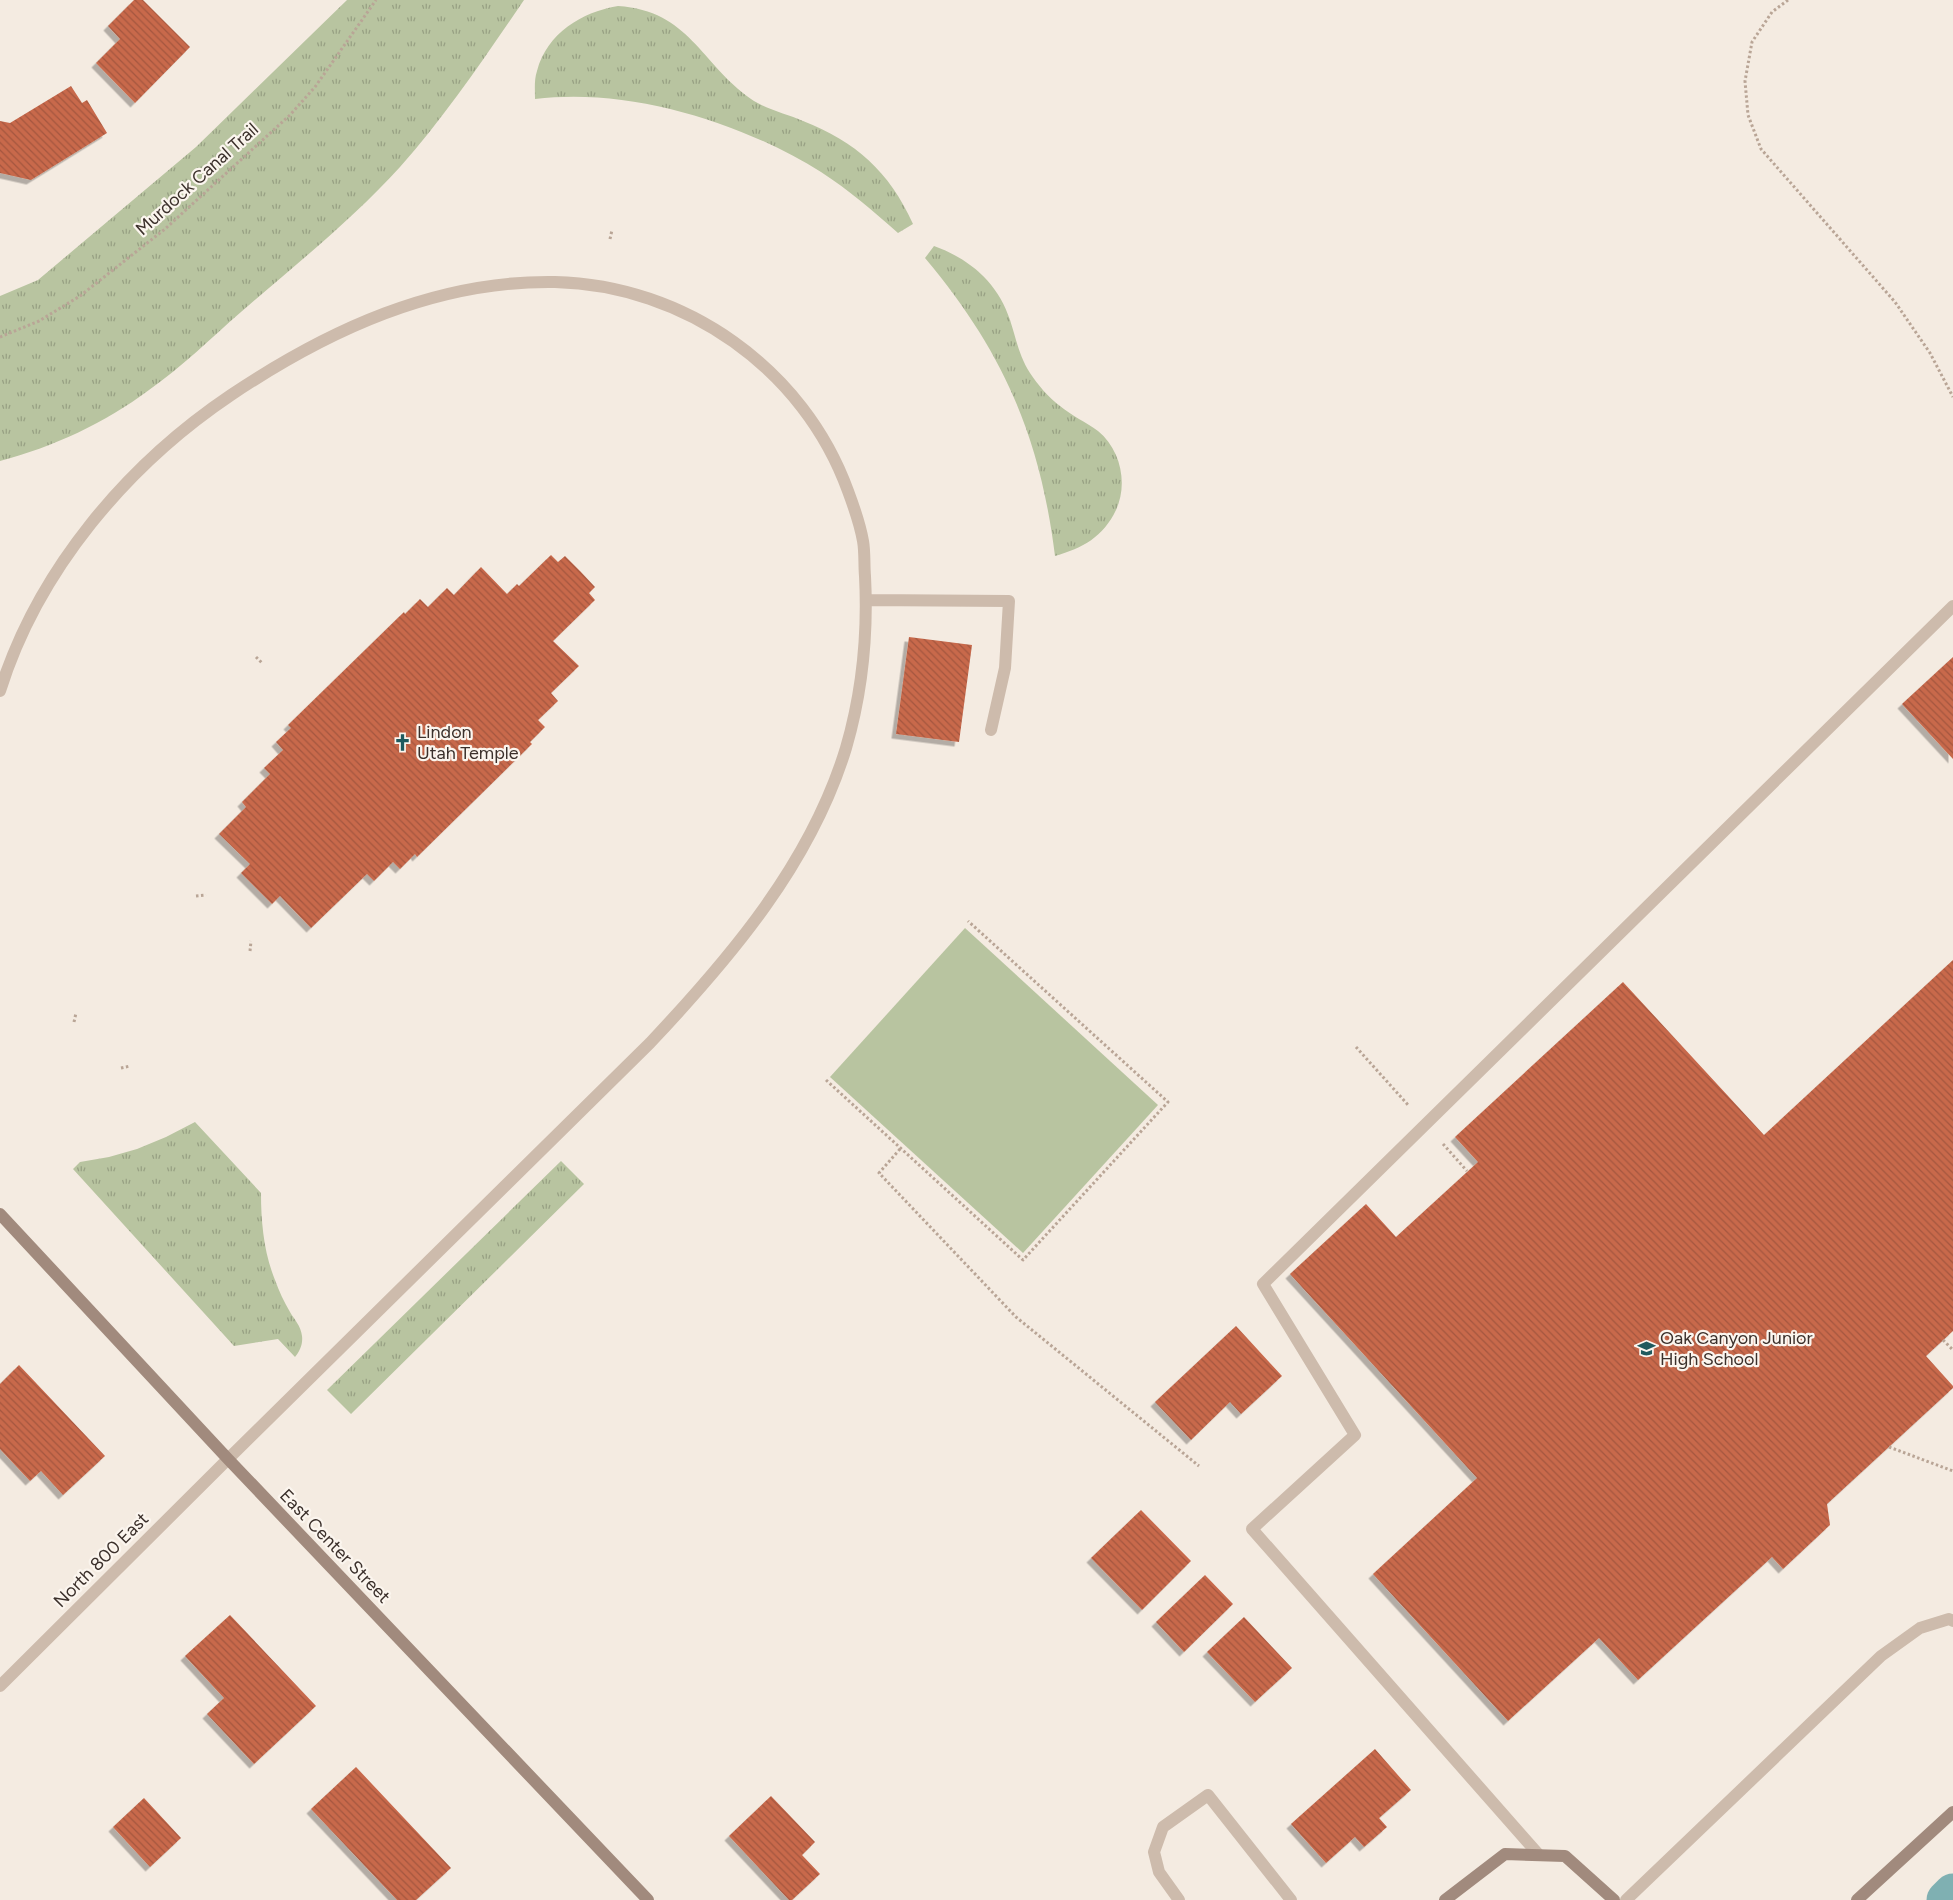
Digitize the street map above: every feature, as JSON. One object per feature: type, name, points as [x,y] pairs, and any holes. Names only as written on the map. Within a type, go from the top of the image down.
[{"type":"street","name":"North 800 East","points":[[0,691],[8,665],[25,626],[45,589],[68,554],[104,508],[176,436],[214,407],[295,356],[336,333],[379,314],[423,299],[471,289],[519,283],[557,282],[592,285],[650,299],[678,309],[713,328],[746,350],[777,377],[802,406],[823,437],[841,470],[854,506],[863,543],[866,600],[864,653],[856,707],[846,748],[816,825],[759,915],[695,994],[650,1043],[228,1458],[0,1686]]},
{"type":"street","points":[[866,600],[1009,601],[1005,668],[991,730]]},
{"type":"street","points":[[1539,1855],[1252,1529],[1355,1435],[1263,1284],[1953,606]]},
{"type":"street","name":"East Center Street","points":[[0,1214],[228,1458],[648,1900]]},
{"type":"street","points":[[1626,1900],[1881,1656],[1920,1628],[1949,1619],[1953,1621]]},
{"type":"street","points":[[1178,1900],[1159,1872],[1154,1852],[1163,1827],[1208,1795],[1291,1900]]},
{"type":"street","points":[[1858,1900],[1953,1812]]},
{"type":"street","points":[[1445,1900],[1505,1854],[1565,1856],[1614,1900]]},
{"type":"path","name":"Murdock Canal Trail","points":[[0,337],[39,321],[80,296],[165,229],[290,115],[315,87],[376,0]]},
{"type":"path","points":[[1788,0],[1772,12],[1752,42],[1745,81],[1748,115],[1761,149],[1895,302],[1930,353],[1953,397]]},
{"type":"path","points":[[610,239],[612,230]]},
{"type":"path","points":[[256,657],[262,663]]},
{"type":"path","points":[[196,896],[206,895]]},
{"type":"path","points":[[826,1080],[1023,1260],[1168,1102],[968,921]]},
{"type":"path","points":[[250,951],[251,941]]},
{"type":"path","points":[[74,1022],[76,1013]]},
{"type":"path","points":[[121,1068],[130,1066]]},
{"type":"path","points":[[900,1149],[879,1173],[1016,1317],[1199,1466]]},
{"type":"path","points":[[1943,1340],[1953,1350]]},
{"type":"path","points":[[1889,1447],[1953,1471]]},
{"type":"green space","points":[[347,0],[524,0],[465,85],[417,147],[382,187],[323,242],[185,362],[132,402],[78,433],[39,449],[0,461],[0,296],[38,280],[196,147]]},
{"type":"green space","points":[[618,6],[642,10],[662,18],[678,28],[734,85],[751,99],[769,109],[822,129],[855,149],[869,160],[893,188],[913,224],[898,233],[851,193],[821,172],[790,154],[720,124],[683,112],[608,98],[571,97],[535,99],[537,71],[549,46],[558,35],[579,19],[592,13]]},
{"type":"green space","points":[[934,246],[971,265],[990,284],[1005,307],[1020,354],[1033,377],[1044,391],[1069,413],[1098,431],[1106,439],[1117,457],[1122,479],[1120,500],[1116,510],[1098,534],[1075,549],[1055,556],[1039,472],[1028,433],[1014,397],[976,327],[925,258]]},
{"type":"green space","points":[[965,928],[1158,1105],[1023,1253],[830,1077]]},
{"type":"green space","points":[[195,1122],[261,1193],[263,1227],[271,1270],[301,1332],[302,1345],[295,1357],[278,1339],[234,1346],[73,1169],[80,1162],[109,1157],[137,1149]]},
{"type":"green space","points":[[561,1161],[584,1184],[351,1414],[327,1390]]},
{"type":"building","points":[[134,0],[143,0],[190,47],[135,103],[96,63],[120,39],[108,26]]},
{"type":"building","points":[[71,86],[82,103],[87,100],[107,133],[31,180],[0,173],[0,121],[10,123]]},
{"type":"building","name":"Lindon Utah Temple","points":[[551,555],[558,562],[565,556],[580,571],[595,587],[589,593],[595,600],[553,641],[579,666],[551,693],[558,701],[538,720],[545,727],[530,742],[532,744],[417,857],[415,854],[400,869],[393,862],[374,881],[367,874],[311,928],[280,896],[272,904],[241,873],[250,864],[219,834],[246,807],[242,802],[270,774],[264,768],[283,750],[276,742],[291,728],[288,725],[404,612],[405,614],[420,599],[428,607],[447,588],[454,595],[481,567],[507,594],[517,584],[519,586]]},
{"type":"building","points":[[909,637],[972,645],[959,742],[896,734]]},
{"type":"building","points":[[1953,657],[1953,759],[1902,704]]},
{"type":"building","name":"Oak Canyon Junior High School","points":[[1953,960],[1953,1331],[1926,1356],[1953,1388],[1827,1504],[1830,1525],[1783,1569],[1772,1557],[1638,1680],[1599,1638],[1508,1721],[1373,1574],[1477,1478],[1290,1274],[1366,1204],[1396,1237],[1478,1162],[1455,1137],[1623,982],[1764,1135]]},
{"type":"building","points":[[1236,1326],[1282,1376],[1241,1414],[1230,1402],[1191,1440],[1155,1402]]},
{"type":"building","points":[[19,1365],[105,1456],[63,1495],[41,1471],[30,1481],[0,1449],[0,1384]]},
{"type":"building","points":[[1141,1510],[1191,1561],[1142,1610],[1091,1558]]},
{"type":"building","points":[[1205,1575],[1233,1604],[1184,1652],[1156,1622]]},
{"type":"building","points":[[230,1615],[316,1706],[254,1764],[207,1714],[224,1698],[185,1656]]},
{"type":"building","points":[[1244,1617],[1292,1668],[1255,1702],[1207,1652]]},
{"type":"building","points":[[1375,1749],[1411,1790],[1379,1818],[1387,1827],[1364,1847],[1355,1837],[1326,1863],[1291,1824]]},
{"type":"building","points":[[356,1767],[451,1868],[416,1900],[397,1900],[311,1809]]},
{"type":"building","points":[[771,1796],[815,1842],[802,1855],[820,1874],[792,1900],[789,1900],[729,1836]]},
{"type":"building","points":[[144,1798],[181,1838],[150,1867],[113,1827]]},
{"type":"waterway","points":[[1946,1900],[1953,1893]]},
{"type":"place","name":"Lindon Utah Temple","points":[[403,742]]},
{"type":"place","name":"Oak Canyon Junior High School","points":[[1646,1348]]}]
